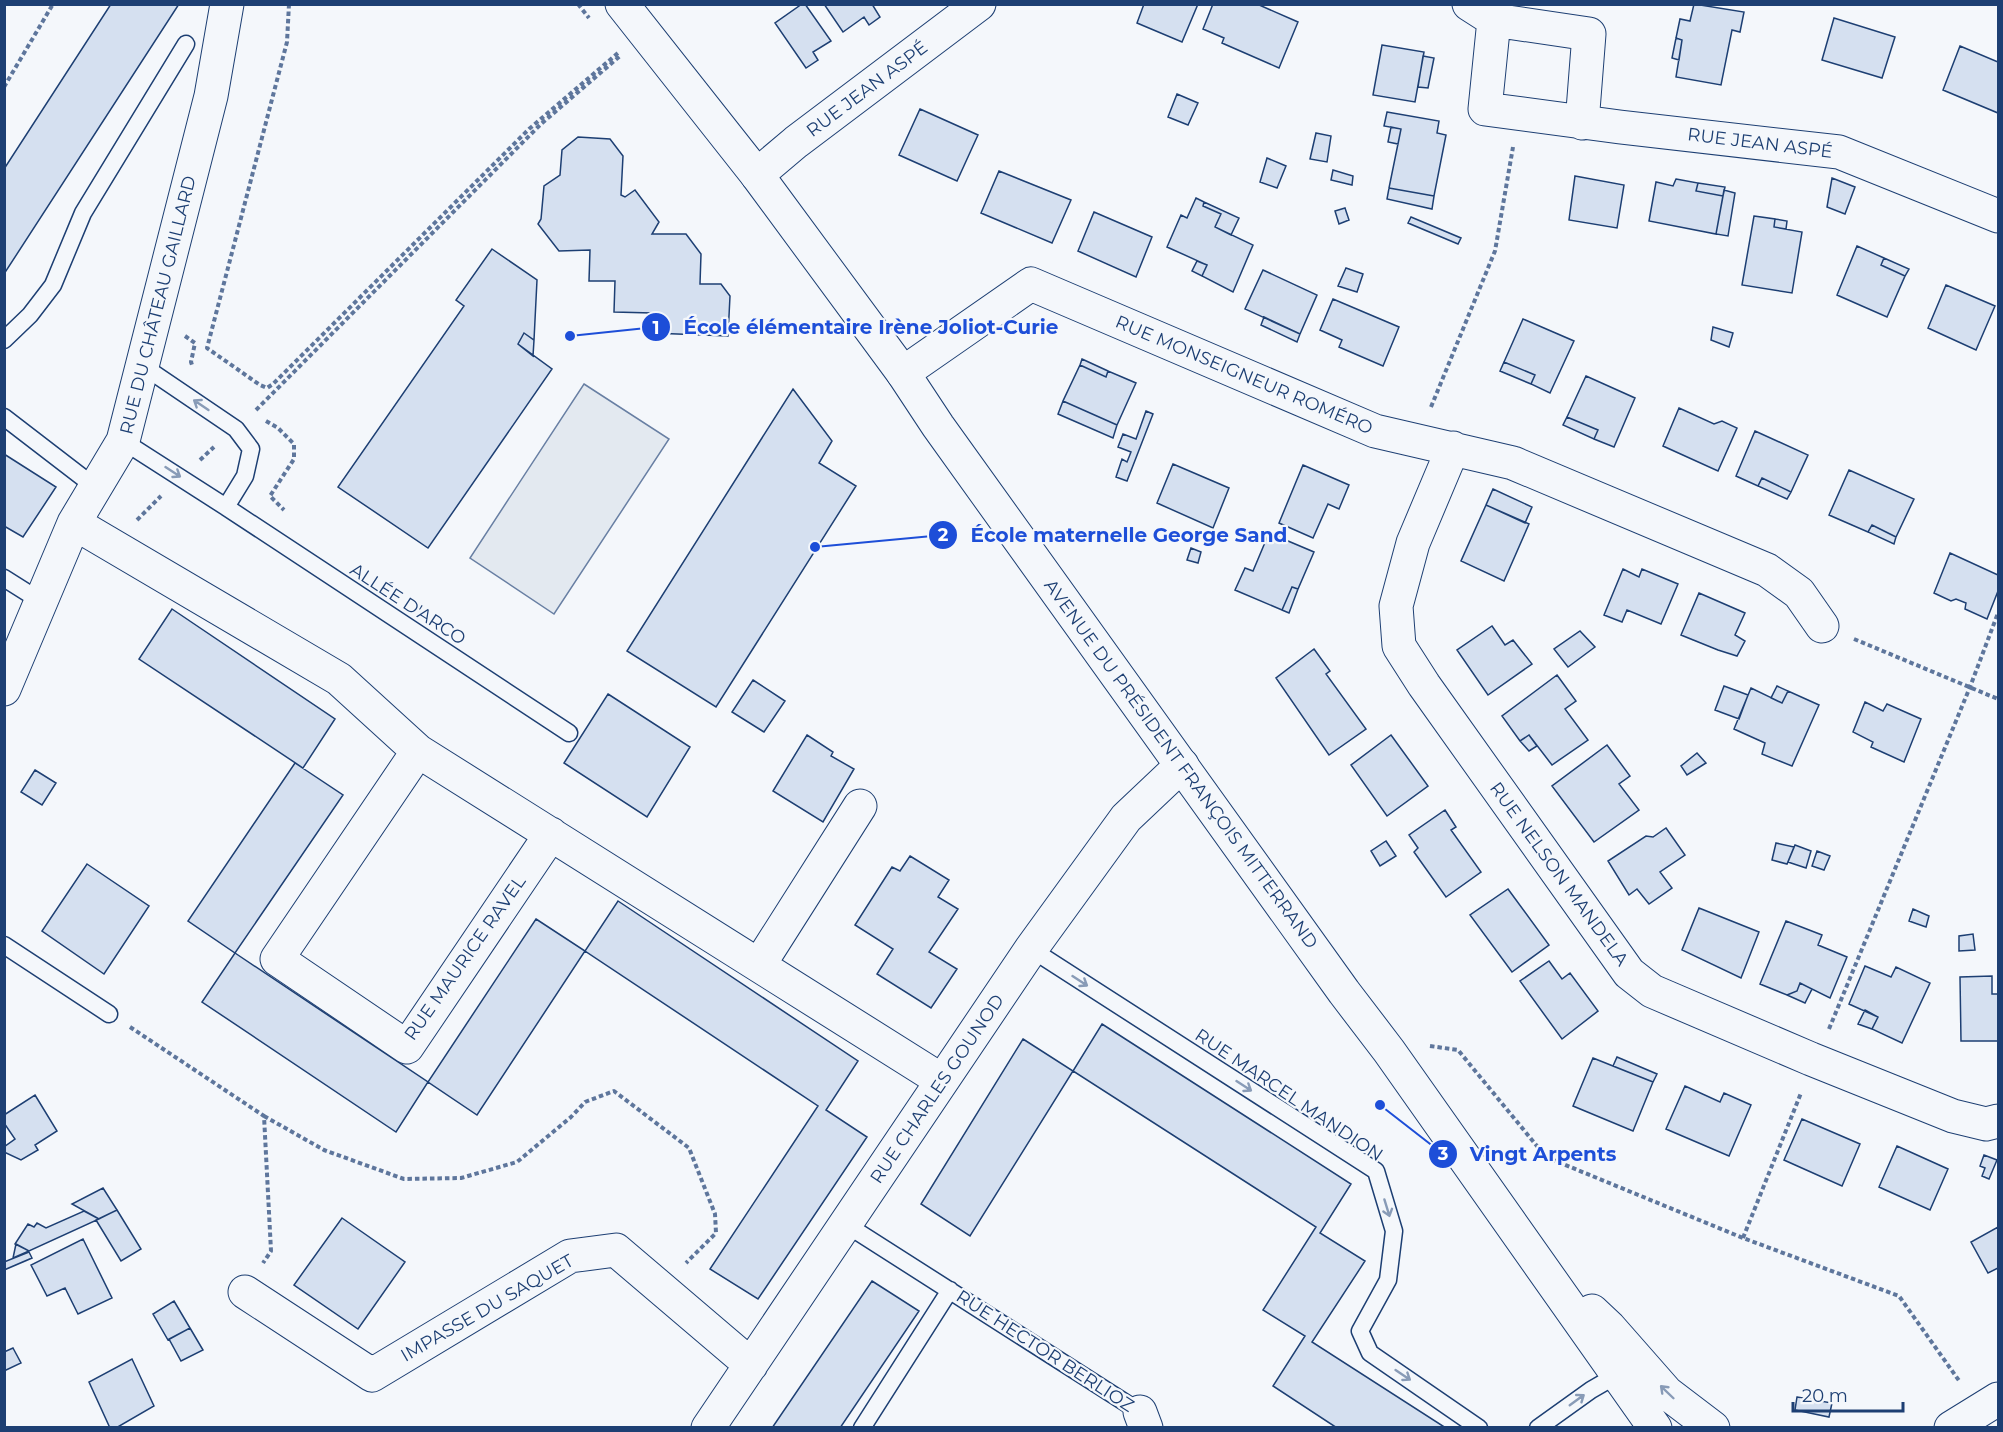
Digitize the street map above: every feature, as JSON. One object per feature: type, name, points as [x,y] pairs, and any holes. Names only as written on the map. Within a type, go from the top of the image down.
[{"type":"street","name":"RUE DU CHÂTEAU GAILLARD","points":[[4,690],[74,523],[123,441],[212,96],[227,4]]},
{"type":"street","name":"AVENUE DU PRÉSIDENT FRANÇOIS MITTERRAND","points":[[622,4],[757,175],[903,373],[938,426],[1344,992],[1389,1051],[1655,1428]]},
{"type":"street","name":"RUE JEAN ASPÉ","points":[[757,175],[796,142],[979,4]]},
{"type":"street","name":"RUE JEAN ASPÉ","points":[[1582,123],[1589,34],[1482,12],[1485,109],[1582,123],[1839,152],[1998,216]]},
{"type":"street","name":"RUE MONSEIGNEUR ROMÉRO","points":[[903,373],[1031,285],[1375,431],[1513,463],[1767,570],[1799,593],[1822,626]]},
{"type":"street","name":"RUE NELSON MANDELA","points":[[1453,448],[1413,543],[1407,564],[1396,606],[1399,646],[1424,685],[1629,973],[1652,991],[1811,1059],[1953,1116],[1986,1124],[1998,1121]]},
{"type":"street","points":[[74,523],[339,679],[418,751],[941,1080]]},
{"type":"street","name":"RUE MAURICE RAVEL","points":[[418,751],[277,958],[407,1047],[551,834]]},
{"type":"street","name":"RUE CHARLES GOUNOD","points":[[708,1428],[1031,949],[1126,818],[1182,765]]},
{"type":"street","points":[[759,965],[860,806]]},
{"type":"street","name":"IMPASSE DU SAQUET","points":[[245,1292],[372,1375],[570,1256],[616,1250],[751,1365]]},
{"type":"street","name":"AVENUE DU PRÉSIDENT FRANÇOIS MITTERRAND","points":[[1542,1267],[1610,1327],[1667,1393],[1713,1428]]},
{"type":"street","points":[[1951,1428],[1989,1405]]},
{"type":"lane","points":[[4,340],[30,315],[53,285],[83,213],[186,44]]},
{"type":"lane","points":[[142,366],[236,429],[250,449],[245,476],[225,507]]},
{"type":"lane","points":[[4,417],[95,488]]},
{"type":"lane","name":"ALLÉE D'ARCO","points":[[123,441],[569,734]]},
{"type":"lane","points":[[4,578],[42,602]]},
{"type":"lane","points":[[4,945],[109,1014]]},
{"type":"lane","name":"RUE MARCEL MANDION","points":[[1031,949],[1376,1171],[1394,1231],[1388,1280],[1360,1331],[1370,1353],[1479,1428]]},
{"type":"lane","name":"RUE HECTOR BERLIOZ","points":[[847,1225],[950,1290],[1139,1422]]},
{"type":"lane","name":"RUE HECTOR BERLIOZ","points":[[862,1428],[950,1290]]},
{"type":"lane","points":[[1538,1428],[1591,1389],[1617,1375]]},
{"type":"path","points":[[4,87],[53,4]]},
{"type":"path","points":[[272,395],[267,388],[207,348],[287,42],[289,4]]},
{"type":"path","points":[[285,511],[270,496],[294,459],[294,444],[278,428],[252,413],[541,124],[646,34]]},
{"type":"path","points":[[267,388],[529,129],[618,53]]},
{"type":"path","points":[[1453,448],[1431,406],[1495,251],[1514,144]]},
{"type":"path","points":[[155,316],[195,344],[191,362],[193,368]]},
{"type":"path","points":[[113,544],[180,477],[236,429]]},
{"type":"path","points":[[1743,1238],[1804,1086],[1811,1059],[1826,1036],[1970,687],[1998,613]]},
{"type":"path","points":[[1822,626],[1998,699]]},
{"type":"path","points":[[109,1014],[264,1116],[324,1150],[404,1179],[461,1178],[517,1162],[571,1117],[585,1102],[614,1091],[689,1148],[715,1214],[716,1233],[660,1288]]},
{"type":"path","points":[[1389,1051],[1421,1045],[1458,1050],[1546,1156],[1743,1238],[1899,1296],[1989,1405]]},
{"type":"path","points":[[245,1292],[271,1251],[264,1116]]},
{"type":"shaded area","points":[[584,384],[669,439],[554,614],[470,558]]},
{"type":"building","points":[[111,4],[179,4],[4,274],[4,169]]},
{"type":"building","points":[[805,4],[831,41],[813,52],[818,60],[806,68],[775,23]]},
{"type":"building","points":[[824,4],[872,4],[880,17],[869,25],[864,17],[843,32]]},
{"type":"building","points":[[1144,4],[1198,4],[1182,42],[1137,23]]},
{"type":"building","points":[[1213,4],[1257,4],[1298,22],[1279,68],[1222,43],[1224,38],[1203,29]]},
{"type":"building","points":[[1694,4],[1744,12],[1740,32],[1732,30],[1721,85],[1676,77],[1682,40],[1676,38],[1680,19],[1690,21]]},
{"type":"building","points":[[1834,18],[1895,37],[1882,78],[1822,60]]},
{"type":"building","points":[[1676,38],[1682,40],[1679,60],[1672,58]]},
{"type":"building","points":[[1382,45],[1424,52],[1415,102],[1373,95]]},
{"type":"building","points":[[1960,46],[1998,62],[1998,113],[1943,90]]},
{"type":"building","points":[[1423,56],[1434,58],[1428,88],[1418,87]]},
{"type":"building","points":[[1177,94],[1198,103],[1188,125],[1168,117]]},
{"type":"building","points":[[920,109],[978,135],[957,181],[899,155]]},
{"type":"building","points":[[1387,112],[1439,121],[1437,133],[1446,135],[1434,196],[1389,188],[1401,129],[1384,126]]},
{"type":"building","points":[[1391,127],[1401,129],[1398,144],[1388,142]]},
{"type":"building","points":[[1316,133],[1331,136],[1327,162],[1310,159]]},
{"type":"building","points":[[578,137],[610,139],[623,156],[621,195],[625,197],[635,190],[659,222],[652,234],[686,234],[701,254],[700,284],[721,284],[730,296],[728,336],[652,333],[652,313],[614,312],[615,281],[589,281],[590,250],[559,251],[538,224],[541,219],[544,186],[560,175],[562,150]]},
{"type":"building","points":[[1267,158],[1286,166],[1277,188],[1260,182]]},
{"type":"building","points":[[1333,170],[1353,176],[1352,185],[1331,180]]},
{"type":"building","points":[[999,171],[1071,200],[1052,243],[981,213]]},
{"type":"building","points":[[1575,176],[1624,185],[1617,228],[1569,220]]},
{"type":"building","points":[[1832,178],[1855,187],[1845,214],[1827,207]]},
{"type":"building","points":[[1676,179],[1698,183],[1696,191],[1723,196],[1716,234],[1649,221],[1656,182],[1673,186]]},
{"type":"building","points":[[1698,183],[1725,187],[1723,196],[1696,191]]},
{"type":"building","points":[[1389,188],[1434,196],[1432,209],[1387,199]]},
{"type":"building","points":[[1724,190],[1735,193],[1728,236],[1716,234]]},
{"type":"building","points":[[1196,198],[1204,202],[1203,206],[1221,214],[1215,227],[1253,245],[1233,292],[1202,276],[1207,265],[1167,247],[1181,215],[1187,218]]},
{"type":"building","points":[[1204,202],[1239,218],[1231,235],[1215,227],[1221,214],[1203,206]]},
{"type":"building","points":[[1345,208],[1349,220],[1339,224],[1335,211]]},
{"type":"building","points":[[1094,212],[1152,237],[1136,277],[1078,251]]},
{"type":"building","points":[[1754,216],[1775,219],[1774,227],[1802,232],[1792,293],[1742,285]]},
{"type":"building","points":[[1411,217],[1461,238],[1458,244],[1408,223]]},
{"type":"building","points":[[1775,219],[1787,221],[1786,229],[1774,227]]},
{"type":"building","points":[[1857,246],[1884,258],[1881,265],[1905,276],[1887,317],[1837,295]]},
{"type":"building","points":[[492,249],[537,280],[534,340],[524,333],[518,344],[552,369],[428,548],[338,487],[464,306],[456,300]]},
{"type":"building","points":[[1884,258],[1909,269],[1905,276],[1881,265]]},
{"type":"building","points":[[1197,261],[1207,265],[1202,276],[1192,271]]},
{"type":"building","points":[[1346,268],[1363,274],[1357,292],[1338,286]]},
{"type":"building","points":[[1263,270],[1317,295],[1300,334],[1245,309]]},
{"type":"building","points":[[1946,285],[1995,306],[1976,350],[1928,328]]},
{"type":"building","points":[[1333,299],[1399,327],[1383,366],[1339,347],[1342,340],[1320,330]]},
{"type":"building","points":[[1264,317],[1300,334],[1297,342],[1261,325]]},
{"type":"building","points":[[1523,319],[1574,341],[1550,393],[1531,384],[1535,375],[1504,362]]},
{"type":"building","points":[[1713,327],[1733,333],[1729,347],[1711,340]]},
{"type":"building","points":[[524,333],[534,340],[533,356],[518,344]]},
{"type":"building","points":[[1082,359],[1108,371],[1106,377],[1080,365]]},
{"type":"building","points":[[1504,362],[1535,375],[1531,384],[1500,371]]},
{"type":"building","points":[[1080,365],[1106,377],[1108,371],[1136,383],[1117,425],[1063,401]]},
{"type":"building","points":[[1586,376],[1635,398],[1614,447],[1594,439],[1598,430],[1567,417]]},
{"type":"building","points":[[793,389],[832,441],[819,463],[856,486],[716,707],[627,651]]},
{"type":"building","points":[[1063,401],[1117,425],[1113,438],[1058,414]]},
{"type":"building","points":[[1679,408],[1714,424],[1722,421],[1737,428],[1718,471],[1663,446]]},
{"type":"building","points":[[1146,411],[1153,414],[1127,481],[1116,477],[1122,459],[1127,462],[1131,452],[1118,447],[1123,434],[1136,439]]},
{"type":"building","points":[[1567,417],[1598,430],[1594,439],[1563,425]]},
{"type":"building","points":[[1755,431],[1808,455],[1791,492],[1762,478],[1758,486],[1736,476]]},
{"type":"building","points":[[4,454],[56,487],[23,537],[4,526]]},
{"type":"building","points":[[1173,464],[1229,488],[1213,528],[1157,503]]},
{"type":"building","points":[[1303,465],[1349,485],[1339,509],[1328,504],[1313,538],[1279,523]]},
{"type":"building","points":[[1849,470],[1914,499],[1896,537],[1872,525],[1868,532],[1829,515]]},
{"type":"building","points":[[1762,478],[1791,492],[1787,499],[1758,486]]},
{"type":"building","points":[[1493,489],[1532,507],[1525,523],[1486,505]]},
{"type":"building","points":[[1486,505],[1529,524],[1504,581],[1461,561]]},
{"type":"building","points":[[1872,525],[1896,537],[1894,544],[1868,532]]},
{"type":"building","points":[[1269,533],[1314,552],[1298,589],[1292,587],[1282,610],[1235,590],[1245,568],[1253,571]]},
{"type":"building","points":[[1191,548],[1201,552],[1198,563],[1187,560]]},
{"type":"building","points":[[1950,553],[1998,575],[1998,591],[1987,619],[1965,609],[1966,603],[1956,599],[1951,601],[1934,593]]},
{"type":"building","points":[[1623,569],[1639,577],[1642,569],[1678,584],[1661,624],[1627,610],[1622,622],[1604,615]]},
{"type":"building","points":[[1292,587],[1298,589],[1289,613],[1282,610]]},
{"type":"building","points":[[1699,593],[1745,613],[1735,635],[1745,641],[1737,656],[1681,635]]},
{"type":"building","points":[[172,609],[335,719],[303,768],[139,659]]},
{"type":"building","points":[[1492,626],[1505,645],[1513,640],[1532,664],[1488,695],[1457,650]]},
{"type":"building","points":[[1580,631],[1595,647],[1568,667],[1554,649]]},
{"type":"building","points":[[1314,649],[1330,671],[1326,674],[1366,729],[1329,755],[1276,678]]},
{"type":"building","points":[[1557,675],[1576,701],[1565,709],[1588,740],[1552,765],[1529,735],[1520,741],[1502,716]]},
{"type":"building","points":[[753,680],[785,701],[764,732],[732,712]]},
{"type":"building","points":[[1724,686],[1748,695],[1739,719],[1715,710]]},
{"type":"building","points":[[1777,686],[1788,691],[1782,703],[1771,698]]},
{"type":"building","points":[[1751,688],[1782,703],[1788,691],[1819,705],[1792,766],[1762,754],[1765,743],[1734,729]]},
{"type":"building","points":[[608,694],[690,747],[647,817],[564,763]]},
{"type":"building","points":[[1865,702],[1883,711],[1887,704],[1921,719],[1904,762],[1871,747],[1873,742],[1853,732]]},
{"type":"building","points":[[807,735],[833,752],[831,756],[854,769],[823,822],[773,791]]},
{"type":"building","points":[[1391,735],[1428,786],[1387,816],[1351,765]]},
{"type":"building","points":[[1529,735],[1537,746],[1529,751],[1520,741]]},
{"type":"building","points":[[1607,745],[1630,776],[1619,784],[1639,810],[1594,842],[1552,786]]},
{"type":"building","points":[[1697,753],[1706,763],[1687,775],[1681,766]]},
{"type":"building","points":[[295,763],[343,795],[235,953],[188,921]]},
{"type":"building","points":[[35,770],[56,783],[42,805],[21,792]]},
{"type":"building","points":[[1445,810],[1456,827],[1451,830],[1481,872],[1446,897],[1414,852],[1418,848],[1409,835]]},
{"type":"building","points":[[1666,828],[1685,855],[1660,872],[1672,888],[1649,904],[1637,889],[1629,895],[1608,861],[1646,836],[1653,837]]},
{"type":"building","points":[[1386,841],[1396,856],[1380,866],[1371,851]]},
{"type":"building","points":[[1776,843],[1794,847],[1787,864],[1772,860]]},
{"type":"building","points":[[1795,845],[1811,851],[1806,868],[1788,862]]},
{"type":"building","points":[[1817,851],[1830,856],[1824,870],[1812,866]]},
{"type":"building","points":[[910,856],[949,880],[938,897],[958,909],[929,952],[957,969],[931,1008],[877,974],[893,949],[855,925],[892,867],[900,871]]},
{"type":"building","points":[[87,864],[149,906],[104,974],[42,931]]},
{"type":"building","points":[[1508,889],[1549,945],[1512,972],[1470,915]]},
{"type":"building","points":[[618,901],[858,1061],[826,1110],[867,1137],[758,1299],[710,1269],[818,1106],[585,951]]},
{"type":"building","points":[[1699,908],[1759,932],[1741,978],[1682,950]]},
{"type":"building","points":[[1913,909],[1929,916],[1926,927],[1909,921]]},
{"type":"building","points":[[536,919],[585,951],[477,1115],[428,1082]]},
{"type":"building","points":[[1786,921],[1822,935],[1818,945],[1847,957],[1830,998],[1800,983],[1797,991],[1787,995],[1760,984]]},
{"type":"building","points":[[1973,934],[1975,950],[1959,951],[1959,936]]},
{"type":"building","points":[[235,953],[428,1082],[396,1132],[202,1002]]},
{"type":"building","points":[[1549,961],[1562,979],[1570,973],[1598,1011],[1562,1039],[1520,981]]},
{"type":"building","points":[[1865,966],[1891,977],[1896,967],[1930,983],[1902,1043],[1872,1029],[1878,1017],[1849,1004]]},
{"type":"building","points":[[1992,976],[1992,994],[1998,994],[1998,1041],[1961,1041],[1960,977]]},
{"type":"building","points":[[1800,983],[1812,989],[1805,1003],[1787,995],[1797,991]]},
{"type":"building","points":[[1865,1010],[1878,1017],[1872,1029],[1858,1024]]},
{"type":"building","points":[[1102,1024],[1351,1184],[1320,1233],[1365,1261],[1312,1342],[1446,1428],[1337,1428],[1273,1386],[1305,1336],[1263,1310],[1316,1227],[1073,1071]]},
{"type":"building","points":[[1023,1039],[1073,1071],[970,1236],[921,1204]]},
{"type":"building","points":[[1617,1057],[1657,1074],[1653,1082],[1613,1066]]},
{"type":"building","points":[[1593,1058],[1653,1082],[1633,1131],[1573,1106]]},
{"type":"building","points":[[1685,1086],[1720,1102],[1724,1093],[1751,1105],[1729,1156],[1666,1129]]},
{"type":"building","points":[[35,1095],[57,1131],[35,1145],[38,1150],[21,1160],[4,1152],[4,1147],[15,1139],[4,1123],[4,1115]]},
{"type":"building","points":[[1802,1119],[1860,1144],[1842,1186],[1784,1160]]},
{"type":"building","points":[[1897,1146],[1948,1169],[1930,1210],[1879,1187]]},
{"type":"building","points":[[1984,1155],[1997,1160],[1989,1179],[1982,1176],[1985,1168],[1980,1166]]},
{"type":"building","points":[[103,1188],[117,1210],[99,1219],[72,1204]]},
{"type":"building","points":[[117,1210],[141,1249],[121,1261],[96,1220]]},
{"type":"building","points":[[84,1211],[99,1219],[29,1251],[15,1244],[28,1224],[34,1227],[37,1223],[46,1228]]},
{"type":"building","points":[[342,1218],[405,1262],[358,1329],[294,1285]]},
{"type":"building","points":[[1998,1227],[1998,1268],[1988,1273],[1971,1242]]},
{"type":"building","points":[[83,1239],[112,1298],[78,1314],[65,1288],[47,1296],[31,1265]]},
{"type":"building","points":[[16,1244],[29,1251],[13,1258]]},
{"type":"building","points":[[29,1252],[32,1258],[4,1270],[4,1262]]},
{"type":"building","points":[[872,1281],[919,1311],[840,1428],[772,1428]]},
{"type":"building","points":[[174,1301],[190,1328],[168,1340],[153,1314]]},
{"type":"building","points":[[190,1328],[203,1350],[181,1361],[169,1339]]},
{"type":"building","points":[[13,1348],[21,1363],[4,1371],[4,1352]]},
{"type":"building","points":[[132,1359],[154,1406],[116,1428],[110,1428],[89,1382]]},
{"type":"building","points":[[1797,1397],[1832,1403],[1829,1417],[1795,1410]]},
{"type":"place","name":"École élémentaire Irène Joliot-Curie","points":[[570,336]]},
{"type":"place","name":"École maternelle George Sand","points":[[815,547]]},
{"type":"place","name":"Vingt Arpents","points":[[1380,1105]]}]
